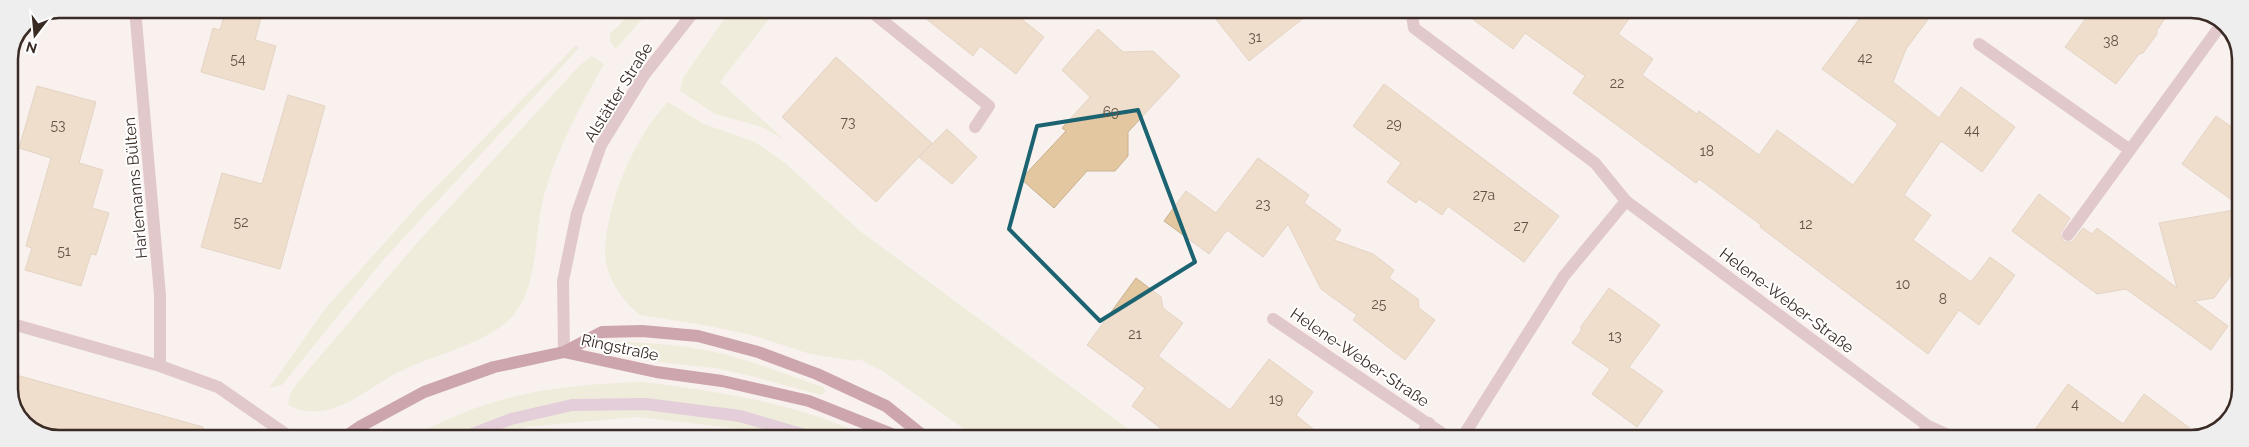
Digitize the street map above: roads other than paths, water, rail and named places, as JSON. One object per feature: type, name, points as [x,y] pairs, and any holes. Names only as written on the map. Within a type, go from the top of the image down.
[{"type":"main road","name":"Ringstraße","points":[[564,352],[602,332],[642,331],[698,336],[758,352],[817,374],[886,406],[916,430]]},
{"type":"main road","points":[[356,430],[424,392],[494,367],[564,352]]},
{"type":"main road","name":"Ringstraße","points":[[564,352],[656,372],[722,381],[809,401],[882,430]]},
{"type":"street","name":"Harlemanns Bülten","points":[[136,18],[159,286],[160,366]]},
{"type":"street","name":"Alstätter Straße","points":[[564,352],[563,281],[577,213],[601,145],[644,75],[689,18]]},
{"type":"street","points":[[879,18],[989,106],[974,127]]},
{"type":"street","name":"Helene-Weber-Straße","points":[[1412,18],[1414,28],[1595,163],[1626,200],[1928,426],[1937,430]]},
{"type":"street","points":[[2068,235],[2218,29]]},
{"type":"street","points":[[1979,44],[2130,150]]},
{"type":"street","points":[[1467,430],[1564,276],[1626,200]]},
{"type":"street","name":"Helene-Weber-Straße","points":[[1273,319],[1438,430]]},
{"type":"street","points":[[18,326],[160,366],[218,387],[279,430]]},
{"type":"street","name":"Helene-Weber-Straße","points":[[1424,430],[1429,423]]},
{"type":"street","points":[[1925,430],[1928,426]]},
{"type":"waterway","points":[[483,430],[511,419],[572,405],[646,404],[740,416],[788,430]]}]
